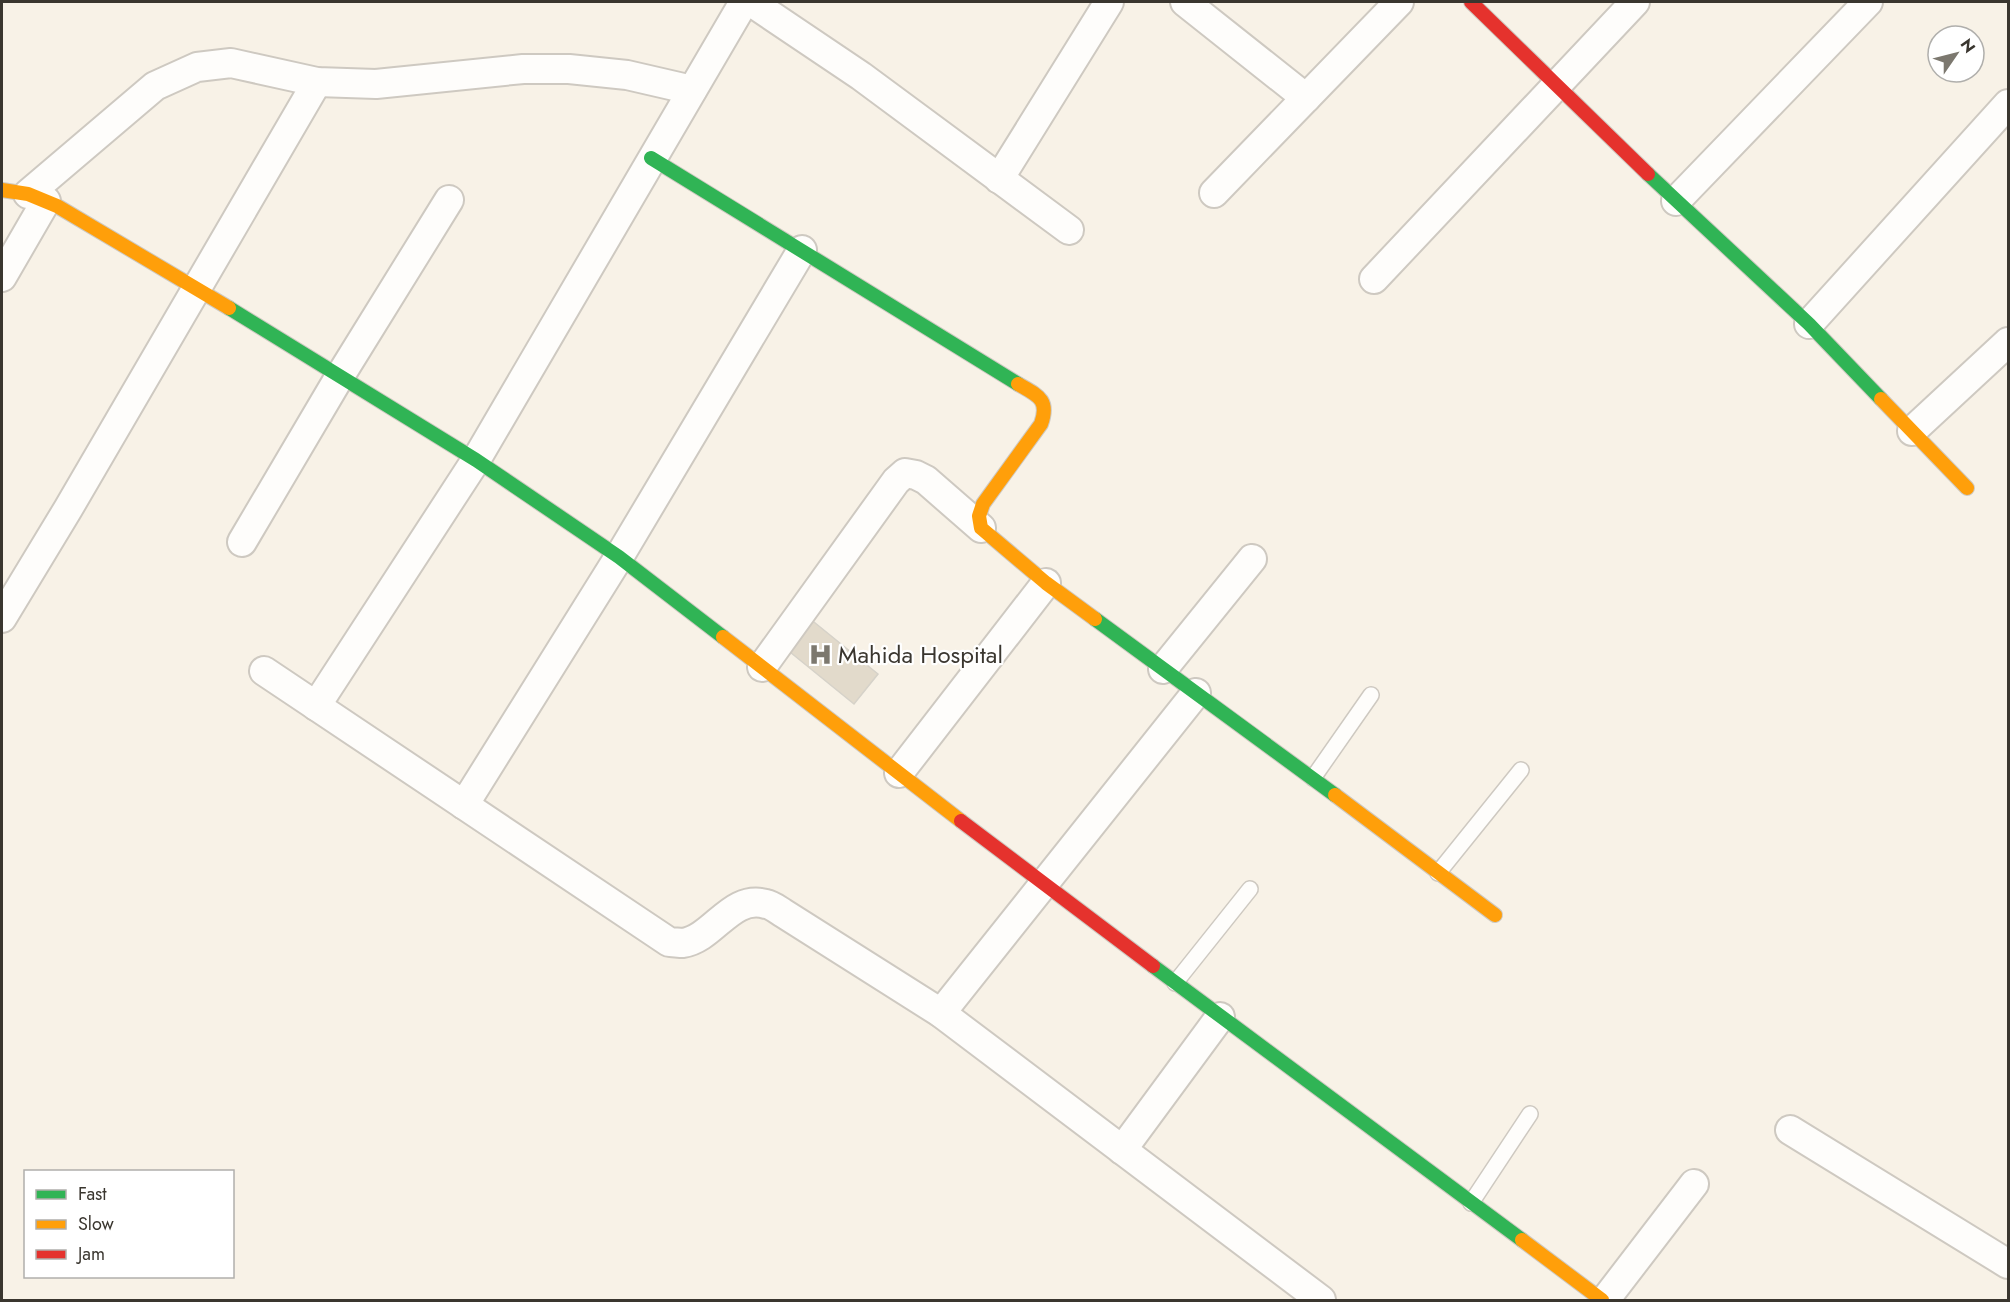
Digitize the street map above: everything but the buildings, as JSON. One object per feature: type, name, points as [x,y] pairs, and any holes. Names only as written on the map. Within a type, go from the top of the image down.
[{"type":"street","points":[[316,706],[476,460],[744,2]]},
{"type":"street","points":[[751,2],[861,76],[1069,230]]},
{"type":"street","points":[[999,179],[1109,2]]},
{"type":"street","points":[[1185,2],[1306,98]]},
{"type":"street","points":[[1215,192],[1399,2]]},
{"type":"street","points":[[1471,2],[1676,201],[1809,324],[1967,489]]},
{"type":"street","points":[[1374,279],[1635,2]]},
{"type":"street","points":[[1676,201],[1868,2]]},
{"type":"street","points":[[2,277],[25,195],[155,86],[197,67],[231,63],[317,82],[376,84],[523,69],[569,69],[627,75],[692,90]]},
{"type":"street","points":[[2,618],[198,289],[317,82]]},
{"type":"street","points":[[1809,324],[2008,104]]},
{"type":"street","points":[[651,158],[1044,401],[1046,411],[1041,424],[983,504],[979,516],[981,528]]},
{"type":"street","points":[[25,195],[198,289],[476,460],[619,557],[1044,885],[1604,1300],[1694,1184]]},
{"type":"street","points":[[242,542],[340,376],[449,200]]},
{"type":"street","points":[[464,805],[619,557],[802,250]]},
{"type":"street","points":[[1912,432],[2008,342]]},
{"type":"street","points":[[762,667],[896,482],[905,473],[916,475],[926,480],[1046,583],[1495,915]]},
{"type":"street","points":[[1163,669],[1252,559]]},
{"type":"street","points":[[898,773],[1046,583]]},
{"type":"street","points":[[264,671],[669,942],[683,943],[698,937],[735,908],[750,902],[767,904],[941,1013],[1321,1300]]},
{"type":"street","points":[[941,1013],[1196,693]]},
{"type":"street","points":[[1122,1150],[1220,1017]]},
{"type":"street","points":[[1790,1130],[2008,1264]]},
{"type":"lane","points":[[1312,778],[1371,695]]},
{"type":"lane","points":[[1438,873],[1521,770]]},
{"type":"lane","points":[[1175,983],[1250,889]]},
{"type":"lane","points":[[1471,1203],[1530,1114]]},
{"type":"traffic: fast","points":[[651,158],[1018,384]]},
{"type":"traffic: fast","points":[[1648,174],[1809,324],[1881,399]]},
{"type":"traffic: fast","points":[[229,308],[476,460],[619,557],[723,637]]},
{"type":"traffic: fast","points":[[1095,619],[1335,795]]},
{"type":"traffic: fast","points":[[1153,966],[1522,1240]]},
{"type":"traffic: slow","points":[[2,190],[28,194],[57,206],[229,308]]},
{"type":"traffic: slow","points":[[1018,384],[1031,391],[1043,403],[1041,424],[983,504],[979,516],[981,528],[1046,583],[1095,619]]},
{"type":"traffic: slow","points":[[1881,399],[1967,488]]},
{"type":"traffic: slow","points":[[723,637],[961,821]]},
{"type":"traffic: slow","points":[[1335,795],[1495,915]]},
{"type":"traffic: slow","points":[[1522,1240],[1602,1300]]},
{"type":"traffic: jam","points":[[1471,2],[1648,174]]},
{"type":"traffic: jam","points":[[961,821],[1153,966]]},
{"type":"place","name":"Mahida Hospital","points":[[820,655]]}]
